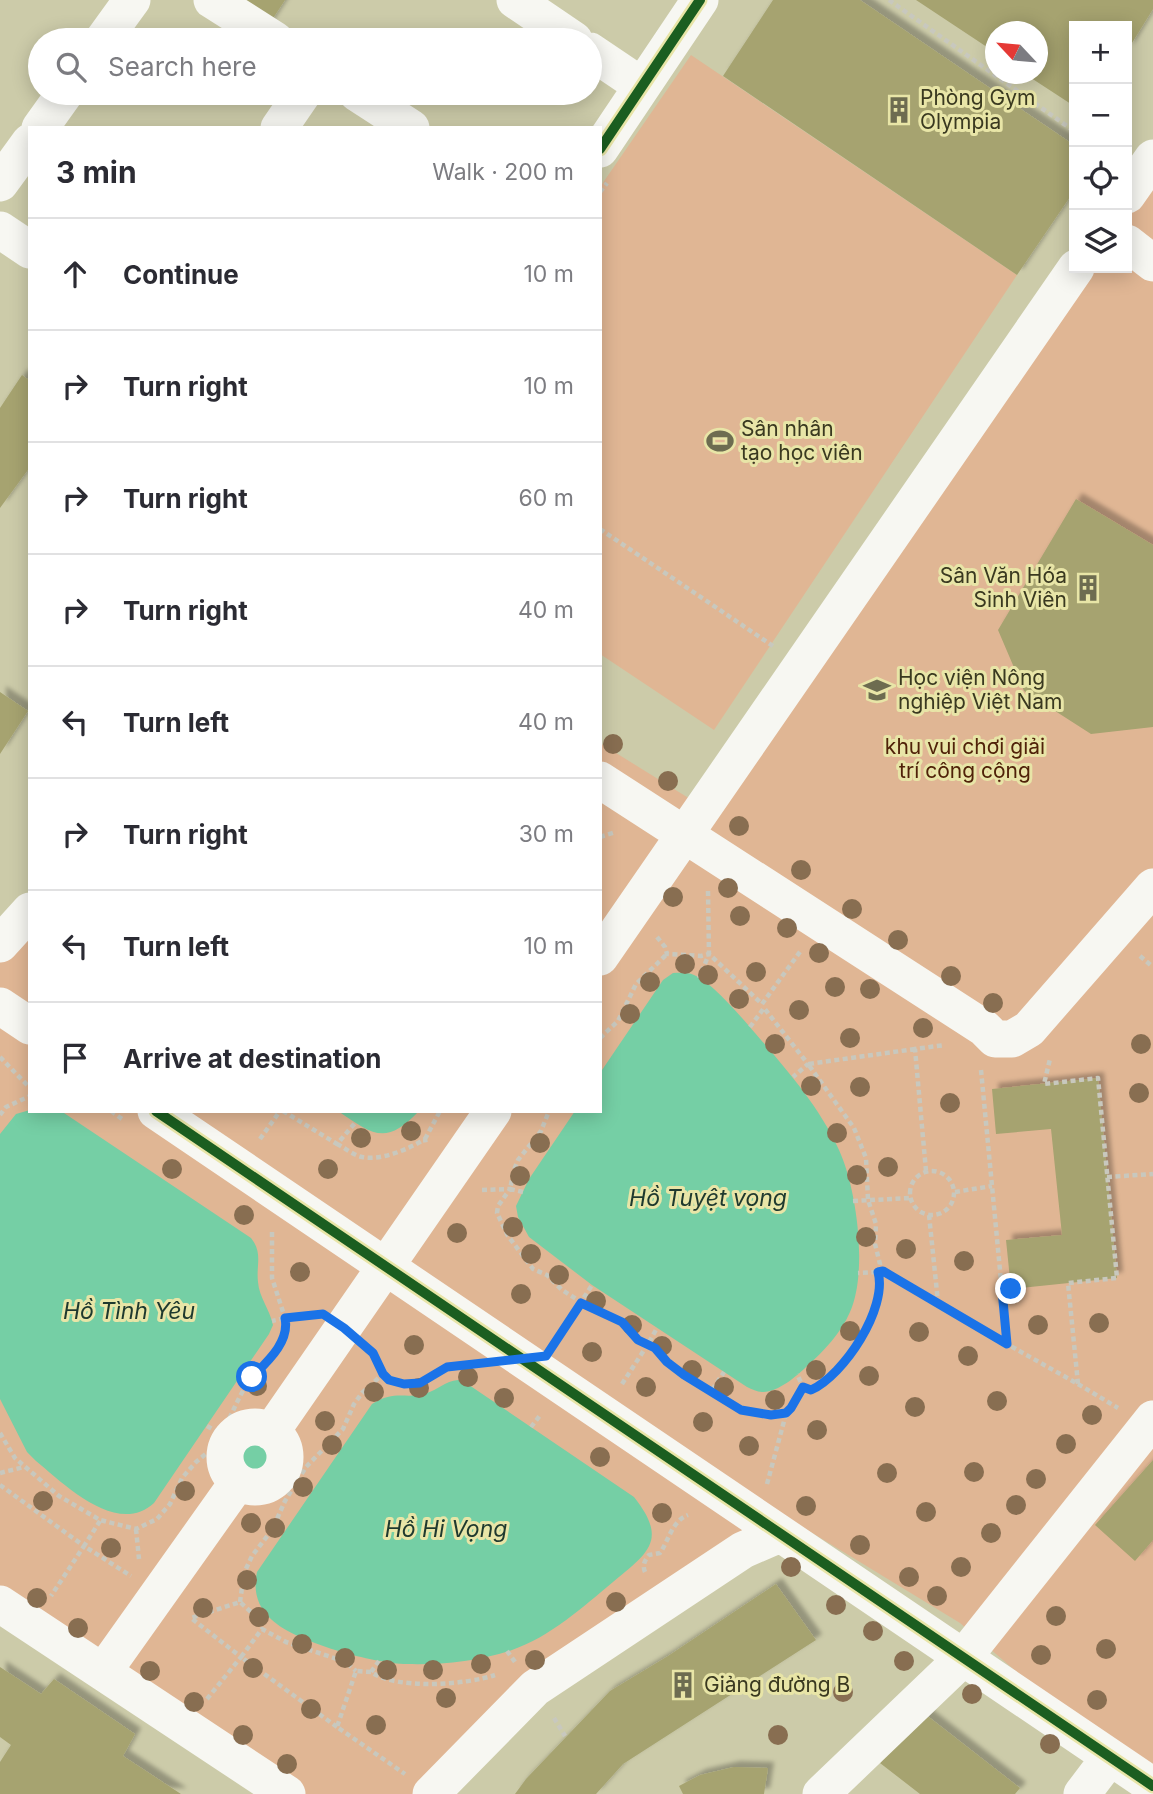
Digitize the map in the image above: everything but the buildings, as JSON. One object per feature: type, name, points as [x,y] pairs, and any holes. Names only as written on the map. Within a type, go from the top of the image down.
[{"type":"street","points":[[112,28],[132,0]]},
{"type":"street","points":[[212,0],[256,28]]},
{"type":"street","points":[[515,0],[556,28]]},
{"type":"street","points":[[602,146],[700,0]]},
{"type":"street","points":[[602,59],[642,86]]},
{"type":"street","points":[[41,126],[56,105]]},
{"type":"street","points":[[280,126],[295,105]]},
{"type":"street","points":[[376,105],[408,126]]},
{"type":"street","points":[[0,183],[28,145]]},
{"type":"street","points":[[1132,188],[1153,158]]},
{"type":"street","points":[[0,230],[28,249]]},
{"type":"street","points":[[1132,247],[1153,263]]},
{"type":"street","points":[[602,954],[629,914],[696,842],[801,666],[1073,273]]},
{"type":"street","points":[[602,781],[821,923],[981,1036],[995,1039],[1013,1039],[1029,1028],[1153,887]]},
{"type":"street","points":[[0,944],[28,913]]},
{"type":"street","points":[[0,1006],[28,1025]]},
{"type":"street","points":[[103,1672],[238,1482],[230,1474],[226,1464],[230,1441],[249,1428],[261,1428],[271,1432],[492,1113]]},
{"type":"street","points":[[139,1115],[386,1267],[1153,1786]]},
{"type":"street","points":[[821,1794],[963,1658],[1153,1419]]},
{"type":"street","points":[[432,1793],[535,1688],[743,1550],[780,1534]]},
{"type":"street","points":[[0,1604],[287,1794]]},
{"type":"street","points":[[1082,1794],[1110,1757]]},
{"type":"path","points":[[889,0],[1069,127]]},
{"type":"path","points":[[602,530],[801,666]]},
{"type":"path","points":[[696,842],[709,954],[699,978]]},
{"type":"path","points":[[629,914],[648,927],[665,947],[667,954]]},
{"type":"path","points":[[750,1027],[821,923]]},
{"type":"path","points":[[1113,933],[1153,967]]},
{"type":"path","points":[[602,1036],[618,1021],[636,984],[667,954],[709,954]]},
{"type":"path","points":[[709,954],[763,1006],[808,1064],[844,1113],[866,1158],[868,1200],[876,1224],[878,1272],[882,1284],[880,1292],[870,1321],[857,1343],[826,1381],[811,1390],[803,1387],[797,1374]]},
{"type":"path","points":[[793,1077],[808,1064],[974,1041],[981,1036]]},
{"type":"path","points":[[981,1036],[1007,1344]]},
{"type":"path","points":[[915,1049],[926,1171]]},
{"type":"path","points":[[0,1057],[28,1086]]},
{"type":"path","points":[[858,1272],[883,1271],[1078,1384],[1068,1283],[1117,1279],[1098,1078],[1044,1084],[1051,1057]]},
{"type":"path","points":[[0,1115],[6,1107],[28,1097]]},
{"type":"path","points":[[287,1113],[363,1157],[379,1157],[416,1145],[425,1139],[439,1113]]},
{"type":"path","points":[[548,1113],[541,1131],[518,1160],[510,1189],[498,1206],[497,1213],[508,1236],[533,1269],[547,1275],[581,1303],[614,1317],[638,1340],[648,1343],[684,1375],[741,1410],[771,1415],[786,1413]]},
{"type":"path","points":[[337,1144],[355,1123]]},
{"type":"path","points":[[425,1139],[429,1157],[444,1183],[523,1192]]},
{"type":"path","points":[[926,1171],[943,1173],[951,1181],[955,1192],[953,1202],[946,1212],[929,1215],[919,1211],[910,1198],[913,1181],[926,1171]]},
{"type":"path","points":[[1107,1177],[1153,1174]]},
{"type":"path","points":[[955,1192],[992,1186]]},
{"type":"path","points":[[853,1201],[910,1198]]},
{"type":"path","points":[[929,1215],[938,1302]]},
{"type":"path","points":[[0,1433],[15,1458],[25,1467],[59,1496],[100,1520],[136,1529],[157,1519],[170,1504],[182,1478],[195,1462],[213,1448],[245,1386],[277,1349],[284,1335],[285,1318],[272,1278],[272,1226]]},
{"type":"path","points":[[272,1321],[323,1314],[373,1353],[383,1374],[389,1380],[404,1384],[420,1383],[447,1367],[546,1356],[592,1285]]},
{"type":"path","points":[[1002,1290],[1011,1289]]},
{"type":"path","points":[[620,1387],[657,1328]]},
{"type":"path","points":[[712,1390],[724,1372]]},
{"type":"path","points":[[240,1602],[244,1573],[252,1556],[272,1530],[285,1501],[306,1467],[343,1429],[362,1393],[383,1374]]},
{"type":"path","points":[[766,1486],[786,1413],[803,1387]]},
{"type":"path","points":[[207,1426],[221,1434]]},
{"type":"path","points":[[0,1473],[25,1467]]},
{"type":"path","points":[[0,1485],[84,1546],[135,1578]]},
{"type":"path","points":[[31,1625],[100,1520]]},
{"type":"path","points":[[240,1602],[251,1612]]},
{"type":"path","points":[[240,1602],[191,1619],[432,1793]]},
{"type":"path","points":[[184,1726],[262,1629],[286,1642],[346,1662],[356,1671],[371,1672],[382,1680],[427,1683],[477,1681],[498,1675]]},
{"type":"path","points":[[371,1672],[379,1661]]},
{"type":"path","points":[[337,1727],[356,1671]]},
{"type":"green space","points":[[691,55],[1017,275],[714,730],[602,655],[602,184]]},
{"type":"green space","name":"Học viện Nông nghiệp Việt Nam","points":[[1153,157],[1153,1789],[960,1623],[791,1520],[535,1688],[431,1794],[287,1794],[0,1604],[0,943],[28,912],[28,1113],[602,1113],[602,744],[703,807],[1073,273],[1132,273],[1132,188]]},
{"type":"water","name":"Hồ Tuyệt vọng","points":[[673,973],[691,974],[718,992],[735,1010],[812,1103],[839,1150],[851,1186],[859,1253],[855,1295],[850,1312],[837,1334],[820,1354],[792,1379],[768,1392],[758,1392],[747,1387],[592,1285],[529,1237],[518,1217],[516,1206],[529,1179],[574,1113],[602,1113],[602,1070],[663,980]]},
{"type":"water","name":"Hồ Tình Yêu","points":[[28,1111],[28,1113],[64,1113],[251,1238],[257,1249],[259,1288],[273,1325],[269,1334],[154,1503],[139,1512],[124,1514],[108,1511],[61,1482],[27,1452],[0,1399],[0,1134],[16,1114]]},
{"type":"water","points":[[341,1113],[417,1113],[388,1133],[370,1131]]},
{"type":"water","name":"Hồ Hi Vọng","points":[[458,1380],[634,1497],[650,1524],[652,1535],[644,1553],[590,1601],[540,1637],[512,1650],[460,1662],[407,1664],[356,1656],[316,1644],[272,1620],[260,1604],[256,1592],[257,1572],[372,1404],[388,1397],[427,1393]]},
{"type":"water","points":[[256,1433],[274,1440],[281,1458],[274,1476],[256,1483],[238,1476],[231,1458],[238,1440]]},
{"type":"cycle path","points":[[602,146],[700,0]]},
{"type":"cycle path","points":[[159,1113],[1153,1786]]},
{"type":"place","name":"Phòng Gym Olympia","points":[[899,110]]},
{"type":"place","name":"Sân nhân tạo học viên","points":[[720,441]]},
{"type":"place","name":"Sân Văn Hóa Sinh Viên","points":[[1088,588]]},
{"type":"place","name":"Học viện Nông nghiệp Việt Nam","points":[[877,690]]},
{"type":"place","name":"Giảng đường B","points":[[683,1685]]},
{"type":"route","points":[[252,1377],[277,1349],[284,1335],[285,1318],[323,1314],[373,1353],[383,1374],[389,1380],[404,1384],[420,1383],[447,1367],[546,1356],[581,1303],[622,1322],[638,1340],[648,1343],[684,1375],[712,1390],[727,1402],[754,1414],[771,1415],[786,1413],[803,1387],[811,1390],[826,1381],[857,1343],[870,1321],[880,1292],[882,1284],[878,1272],[883,1271],[1007,1344],[1002,1290],[1011,1289]]},
{"type":"park label","name":"khu vui chơi giải trí công cộng","points":[[965,759]]}]
